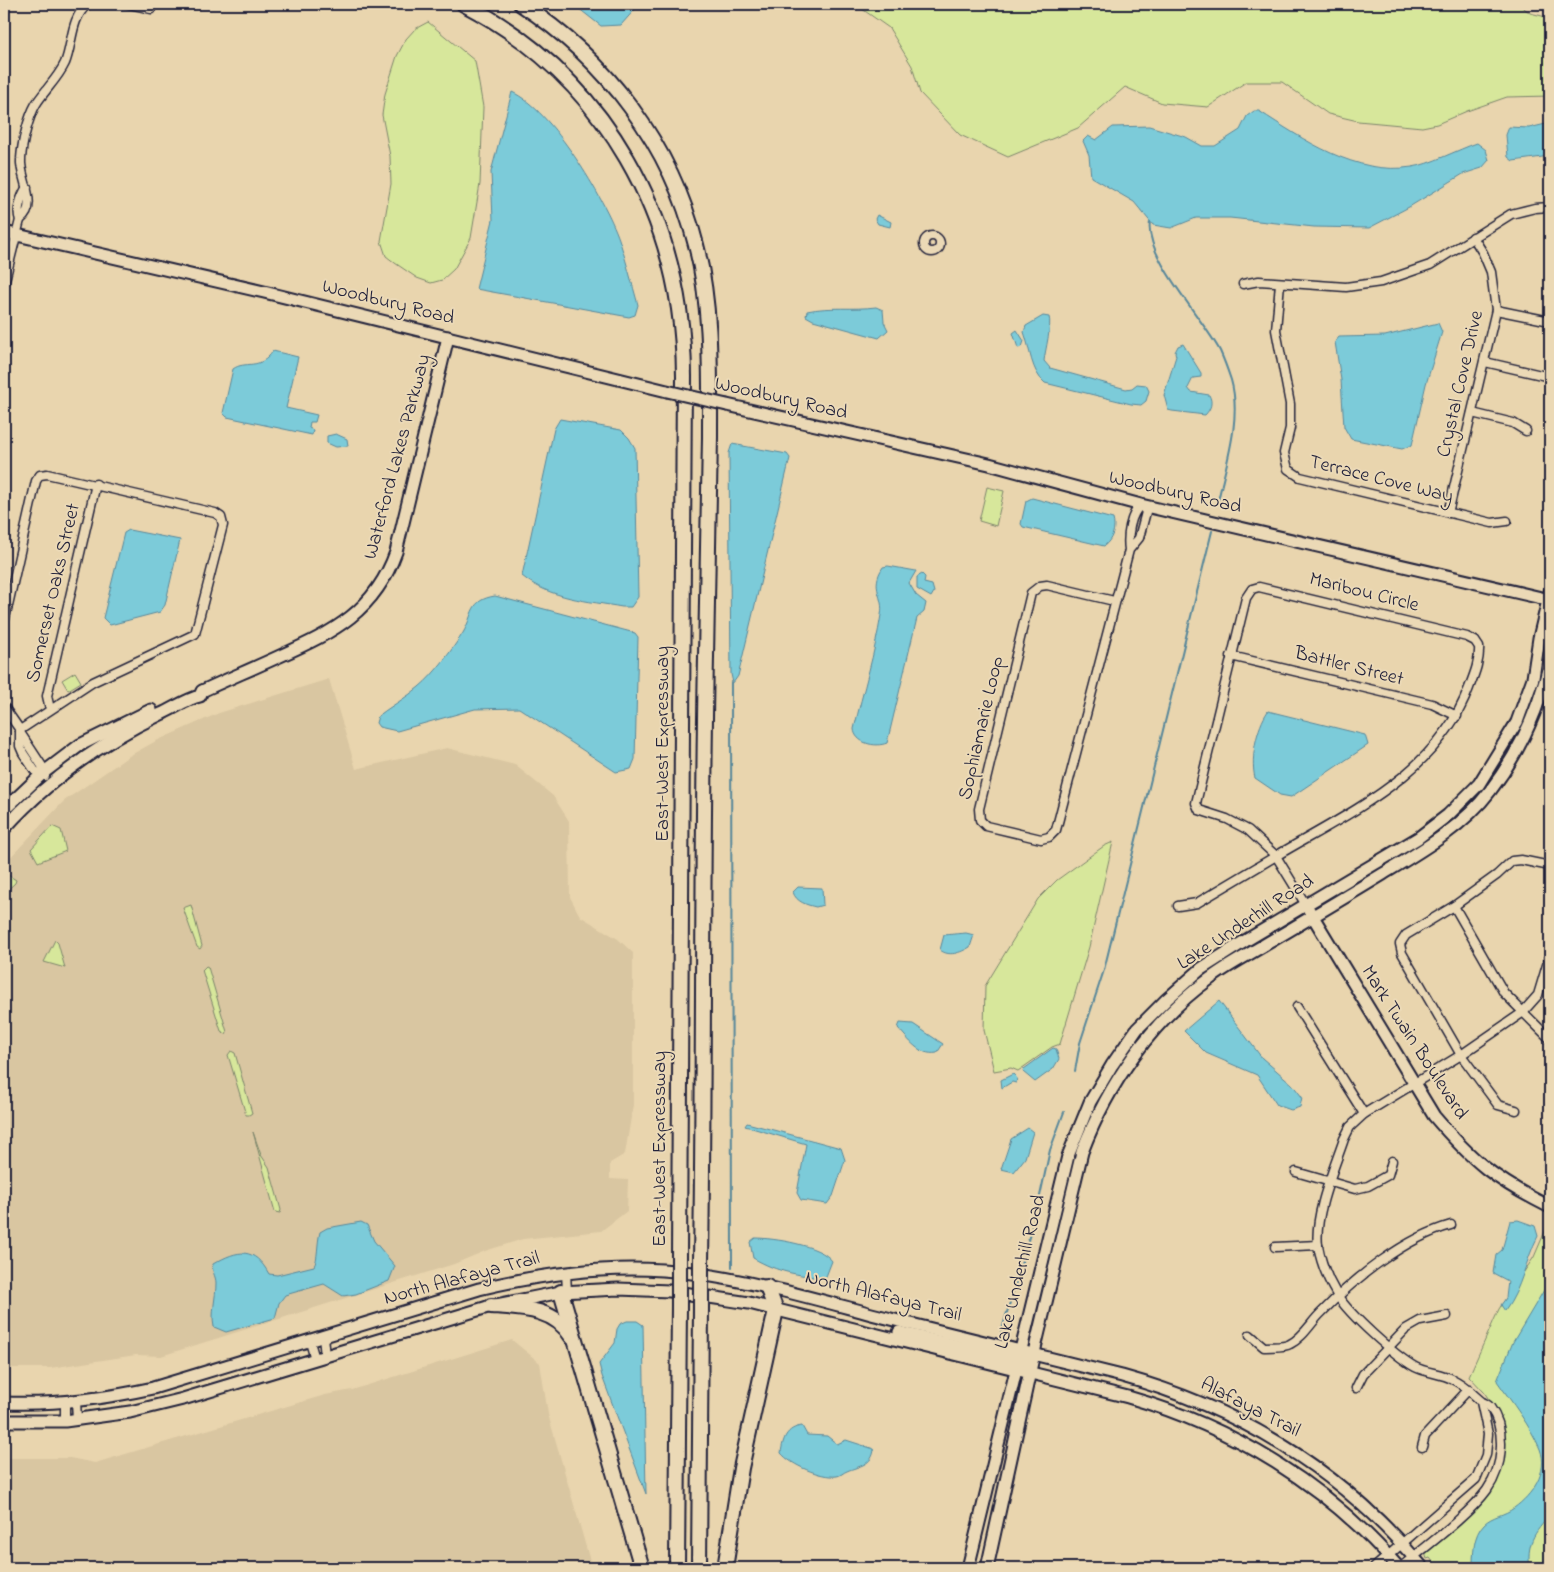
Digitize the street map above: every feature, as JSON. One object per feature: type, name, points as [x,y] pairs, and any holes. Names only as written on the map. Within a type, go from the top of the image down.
[{"type":"highway","name":"East-West Expressway","points":[[464,4],[503,26],[540,55],[574,87],[604,123],[624,152],[651,204],[667,248],[678,294],[683,329],[677,1568]]},
{"type":"highway","name":"East-West Expressway","points":[[521,4],[546,21],[579,49],[606,76],[634,111],[657,148],[686,212],[696,247],[703,283],[709,352],[710,434],[704,755],[699,1568]]},
{"type":"highway","points":[[725,1568],[741,1468],[776,1310],[767,1287]]},
{"type":"highway","points":[[564,1292],[642,1568]]},
{"type":"highway","points":[[491,1306],[541,1311],[567,1328],[579,1349]]},
{"type":"street","points":[[4,284],[20,220],[24,217],[28,203],[29,193],[21,158],[33,109],[64,65],[78,16],[88,4]]},
{"type":"street","points":[[129,4],[151,9]]},
{"type":"street","points":[[1243,284],[1255,281],[1346,287],[1381,282],[1430,264],[1510,214],[1529,209],[1550,207]]},
{"type":"street","name":"Woodbury Road","points":[[4,232],[667,391],[989,464],[1141,505],[1550,597]]},
{"type":"street","name":"Crystal Cove Drive","points":[[1448,513],[1496,310],[1495,288],[1491,272],[1483,253],[1473,237]]},
{"type":"street","name":"Terrace Cove Way","points":[[1280,283],[1276,330],[1290,404],[1290,428],[1284,453],[1288,469],[1300,477],[1492,524],[1507,521]]},
{"type":"street","points":[[1496,310],[1550,321]]},
{"type":"street","name":"Waterford Lakes Parkway","points":[[4,810],[43,773],[88,740],[194,690],[202,691],[332,631],[354,615],[375,592],[390,566],[397,546],[448,337]]},
{"type":"street","points":[[1485,362],[1550,377]]},
{"type":"street","points":[[1472,413],[1513,423],[1526,432]]},
{"type":"street","points":[[4,623],[37,478],[48,474],[96,484],[215,513],[221,517],[223,525],[195,634],[100,678],[50,709],[20,732]]},
{"type":"street","name":"Somerset Oaks Street","points":[[50,709],[47,696],[96,484]]},
{"type":"street","name":"Sophiamarie Loop","points":[[1114,601],[1046,585],[1038,587],[1031,593],[979,809],[980,820],[986,826],[1042,839],[1049,837],[1056,830],[1114,601],[1129,550],[1139,538],[1146,512],[1141,505]]},
{"type":"street","name":"Maribou Circle","points":[[1276,856],[1397,783],[1424,759],[1456,716],[1469,688],[1479,657],[1478,644],[1467,637],[1259,587],[1252,589],[1247,595],[1196,806],[1202,811],[1227,818],[1248,830],[1276,856],[1313,916]]},
{"type":"street","name":"Lake Underhill Road","points":[[968,1568],[1073,1140],[1090,1102],[1137,1029],[1201,969],[1418,838],[1448,815],[1480,784],[1517,722],[1533,678],[1550,597]]},
{"type":"street","name":"Battler Street","points":[[1231,656],[1432,704],[1456,716]]},
{"type":"street","name":"Lake Underhill Road","points":[[987,1568],[1082,1152],[1091,1129],[1122,1073],[1147,1037],[1177,1007],[1211,978],[1415,855],[1451,829],[1489,792],[1528,732],[1550,662]]},
{"type":"street","name":"Waterford Lakes Parkway","points":[[4,829],[51,784],[109,742],[200,696],[202,691]]},
{"type":"street","points":[[4,707],[20,732],[20,746],[23,753],[35,771],[43,773],[51,784]]},
{"type":"street","points":[[1178,906],[1197,903],[1276,856]]},
{"type":"street","points":[[1516,1110],[1498,1105],[1461,1055],[1402,953],[1400,944],[1406,935],[1454,906],[1497,876],[1512,861],[1521,860],[1550,866]]},
{"type":"street","points":[[1454,906],[1504,993],[1550,1039]]},
{"type":"street","name":"Mark Twain Boulevard","points":[[1313,916],[1434,1116],[1459,1146],[1480,1166],[1510,1187],[1550,1208]]},
{"type":"street","points":[[1399,1568],[1475,1503],[1488,1489],[1497,1471],[1501,1449],[1500,1429],[1489,1406],[1481,1402],[1469,1389],[1438,1372],[1416,1368],[1388,1348],[1338,1297],[1327,1277],[1318,1245],[1320,1219],[1330,1183],[1350,1127],[1364,1114],[1461,1055],[1522,1013],[1538,995],[1550,955]]},
{"type":"street","points":[[1297,1007],[1364,1114]]},
{"type":"street","points":[[1296,1172],[1355,1189],[1368,1186],[1388,1176],[1392,1161]]},
{"type":"street","points":[[1055,1210],[1068,1213]]},
{"type":"street","points":[[1250,1335],[1264,1347],[1289,1345],[1303,1335],[1321,1312],[1382,1260],[1436,1229],[1451,1225]]},
{"type":"street","points":[[1275,1247],[1318,1245]]},
{"type":"street","name":"North Alafaya Trail","points":[[4,1403],[70,1402],[153,1388],[310,1342],[479,1289],[561,1273],[616,1269],[667,1270],[718,1277],[767,1287],[1019,1360]]},
{"type":"street","points":[[561,1273],[564,1292]]},
{"type":"street","name":"North Alafaya Trail","points":[[4,1421],[71,1420],[155,1407],[491,1306],[564,1292],[618,1289],[670,1291],[723,1298],[827,1322],[840,1318],[1019,1360]]},
{"type":"street","points":[[1356,1388],[1363,1374],[1413,1325],[1420,1321],[1447,1316]]},
{"type":"street","points":[[320,1358],[323,1337]]},
{"type":"street","points":[[310,1342],[320,1358]]},
{"type":"street","name":"Alafaya Trail","points":[[1019,1360],[1151,1404],[1225,1433],[1271,1458],[1314,1488],[1399,1568]]},
{"type":"street","name":"Alafaya Trail","points":[[1019,1360],[1177,1392],[1232,1416],[1295,1452],[1334,1480],[1402,1543],[1423,1568]]},
{"type":"street","points":[[1422,1447],[1425,1436],[1469,1389]]},
{"type":"street","points":[[70,1402],[71,1420]]},
{"type":"street","points":[[70,1402],[71,1420]]},
{"type":"street","points":[[1374,1568],[1476,1479],[1486,1455],[1488,1434],[1481,1402]]},
{"type":"street","points":[[1225,1433],[1237,1428],[1254,1428]]},
{"type":"shaded area","points":[[329,679],[356,769],[447,748],[515,765],[553,796],[569,821],[570,897],[580,916],[618,939],[633,953],[633,1105],[625,1154],[610,1163],[610,1179],[628,1180],[627,1211],[601,1231],[523,1239],[485,1251],[454,1264],[161,1356],[136,1355],[50,1368],[4,1368],[4,864],[64,801],[129,756],[156,741],[219,713]]},
{"type":"shaded area","points":[[512,1340],[540,1363],[548,1414],[592,1568],[4,1568],[4,1458],[70,1458],[95,1463],[325,1395],[352,1390]]},
{"type":"green space","points":[[855,4],[1519,4],[1530,13],[1550,18],[1550,96],[1507,97],[1437,124],[1422,127],[1358,121],[1328,114],[1282,82],[1246,82],[1208,107],[1162,103],[1125,87],[1078,128],[1008,157],[960,135],[920,93],[912,66],[889,28]]},
{"type":"green space","points":[[428,22],[475,61],[483,107],[480,184],[471,238],[454,269],[442,280],[431,283],[417,278],[386,256],[381,241],[391,184],[390,156],[382,115],[385,94],[397,56],[406,39],[415,29]]},
{"type":"green space","points":[[987,487],[1004,491],[996,526],[979,521]]},
{"type":"green space","points":[[75,672],[81,682],[68,690],[62,680]]},
{"type":"green space","points":[[52,826],[61,830],[66,851],[38,862],[31,849]]},
{"type":"green space","points":[[1113,842],[1089,947],[1060,1044],[1052,1047],[1018,1071],[1011,1068],[994,1071],[984,1030],[985,986],[1038,899],[1057,880],[1104,846]]},
{"type":"green space","points":[[8,875],[16,880],[4,893],[4,882]]},
{"type":"green space","points":[[191,905],[202,946],[200,949],[197,947],[183,908]]},
{"type":"green space","points":[[55,940],[58,943],[65,968],[44,962]]},
{"type":"green space","points":[[206,966],[208,967],[226,1034],[221,1031],[202,970]]},
{"type":"green space","points":[[231,1051],[235,1053],[252,1113],[249,1115],[246,1115],[228,1055]]},
{"type":"green space","points":[[253,1132],[261,1155],[269,1167],[281,1210],[280,1213],[275,1212]]},
{"type":"green space","points":[[1549,1222],[1550,1568],[1438,1568],[1430,1558],[1427,1559],[1425,1553],[1483,1500],[1501,1471],[1502,1419],[1484,1392],[1469,1376],[1499,1309],[1534,1257]]},
{"type":"water","points":[[573,4],[636,4],[636,8],[621,25],[601,26]]},
{"type":"water","points":[[512,92],[527,102],[559,135],[575,157],[602,202],[619,239],[627,263],[638,305],[635,315],[629,317],[476,289],[493,220],[491,172]]},
{"type":"water","points":[[1254,111],[1259,111],[1312,144],[1331,153],[1371,166],[1391,168],[1419,166],[1477,143],[1486,150],[1489,160],[1482,168],[1463,174],[1409,207],[1369,228],[1314,227],[1230,218],[1196,218],[1171,228],[1153,225],[1134,202],[1091,177],[1089,155],[1083,141],[1088,136],[1096,140],[1113,127],[1149,126],[1186,137],[1202,146],[1215,146],[1240,130],[1247,116]]},
{"type":"water","points":[[1550,123],[1550,156],[1513,161],[1508,157],[1506,135],[1509,127],[1529,128]]},
{"type":"water","points":[[877,215],[891,222],[890,227],[878,224],[875,219]]},
{"type":"water","points":[[876,307],[883,310],[884,322],[888,330],[879,338],[813,320],[806,316],[807,311]]},
{"type":"water","points":[[1043,316],[1049,317],[1050,321],[1044,361],[1050,368],[1126,389],[1132,388],[1137,384],[1146,385],[1149,391],[1146,401],[1141,405],[1131,404],[1045,383],[1034,366],[1024,332],[1026,326]]},
{"type":"water","points":[[1438,323],[1442,332],[1426,384],[1412,445],[1402,449],[1351,439],[1344,427],[1341,380],[1335,342],[1339,337],[1385,336]]},
{"type":"water","points":[[1017,330],[1024,341],[1022,347],[1018,348],[1013,333]]},
{"type":"water","points":[[1183,344],[1201,373],[1201,377],[1193,378],[1188,388],[1191,392],[1209,395],[1211,400],[1209,410],[1205,415],[1168,410],[1164,395],[1176,356],[1175,352],[1178,346]]},
{"type":"water","points":[[273,351],[298,357],[286,408],[317,415],[315,422],[310,422],[309,428],[313,430],[312,435],[227,417],[223,413],[233,369],[238,366],[263,361]]},
{"type":"water","points":[[560,419],[621,430],[635,448],[638,597],[631,607],[570,598],[545,590],[522,576],[554,429]]},
{"type":"water","points":[[336,434],[347,439],[348,446],[336,447],[327,443],[327,436]]},
{"type":"water","points":[[732,444],[787,454],[790,458],[738,676],[733,683],[731,674],[729,453]]},
{"type":"water","points":[[1032,498],[1113,519],[1114,530],[1111,537],[1104,546],[1023,527],[1021,524],[1026,501]]},
{"type":"water","points":[[129,530],[180,540],[165,605],[160,612],[110,625],[103,618],[124,533]]},
{"type":"water","points":[[888,566],[916,571],[909,583],[916,595],[926,603],[924,612],[917,618],[887,743],[877,745],[862,741],[855,734],[854,729],[882,609],[877,581],[883,567]]},
{"type":"water","points":[[922,574],[925,577],[924,583],[932,585],[934,592],[931,597],[917,589],[917,577]]},
{"type":"water","points":[[495,596],[635,633],[638,637],[635,759],[631,769],[616,772],[519,708],[475,709],[397,731],[379,727],[376,723],[378,716],[419,687],[443,662],[463,633],[476,604]]},
{"type":"water","points":[[1268,711],[1365,735],[1368,745],[1291,797],[1280,795],[1255,778],[1254,752],[1261,725]]},
{"type":"water","points":[[798,887],[822,888],[823,905],[816,907],[799,901],[793,892]]},
{"type":"water","points":[[966,933],[974,935],[970,947],[955,953],[947,953],[940,950],[944,935]]},
{"type":"water","points":[[1219,1001],[1262,1058],[1292,1084],[1302,1097],[1300,1107],[1291,1110],[1277,1105],[1257,1075],[1206,1053],[1184,1031]]},
{"type":"water","points":[[900,1023],[913,1024],[943,1044],[937,1053],[920,1050],[898,1028]]},
{"type":"water","points":[[1053,1048],[1056,1049],[1059,1059],[1053,1069],[1035,1082],[1023,1072],[1024,1069]]},
{"type":"water","points":[[1013,1074],[1017,1078],[1016,1083],[1012,1082],[1002,1088],[1001,1080]]},
{"type":"water","points":[[747,1123],[841,1148],[845,1160],[833,1196],[827,1204],[801,1200],[797,1193],[806,1144],[745,1126]]},
{"type":"water","points":[[1028,1128],[1033,1132],[1025,1158],[1014,1172],[1001,1169],[1011,1139]]},
{"type":"water","points":[[1550,1154],[1550,1181],[1545,1177],[1543,1164]]},
{"type":"water","points":[[1518,1220],[1535,1226],[1538,1236],[1516,1293],[1505,1311],[1501,1305],[1506,1298],[1508,1281],[1493,1273],[1496,1255],[1502,1250],[1510,1221]]},
{"type":"water","points":[[361,1222],[367,1225],[374,1241],[395,1266],[389,1281],[356,1294],[343,1296],[324,1284],[285,1295],[279,1303],[275,1318],[226,1332],[214,1327],[216,1283],[213,1264],[231,1255],[245,1253],[258,1259],[269,1274],[277,1275],[314,1266],[320,1232],[327,1228]]},
{"type":"water","points":[[755,1238],[773,1239],[796,1244],[826,1255],[832,1261],[825,1279],[780,1270],[753,1258],[750,1242]]},
{"type":"water","points":[[1550,1280],[1550,1516],[1532,1539],[1529,1552],[1530,1568],[1473,1568],[1474,1545],[1480,1528],[1487,1521],[1521,1503],[1533,1490],[1540,1474],[1542,1458],[1540,1449],[1520,1414],[1497,1381],[1513,1342]]},
{"type":"water","points":[[627,1321],[637,1321],[643,1325],[646,1494],[599,1364],[615,1343],[617,1329],[620,1324]]},
{"type":"water","points":[[802,1426],[807,1435],[827,1436],[837,1444],[846,1440],[874,1449],[873,1454],[865,1464],[838,1476],[823,1475],[807,1470],[792,1462],[781,1453],[786,1435],[792,1429]]},
{"type":"waterway","points":[[1150,222],[1151,236],[1165,270],[1220,351],[1231,380],[1234,395],[1234,425],[1218,501]]},
{"type":"waterway","points":[[1075,1071],[1080,1043],[1104,970],[1212,531]]},
{"type":"waterway","points":[[731,682],[732,1267]]},
{"type":"waterway","points":[[1040,1196],[1050,1150],[1064,1112]]},
{"type":"waterway","points":[[1001,1333],[1036,1213]]}]
